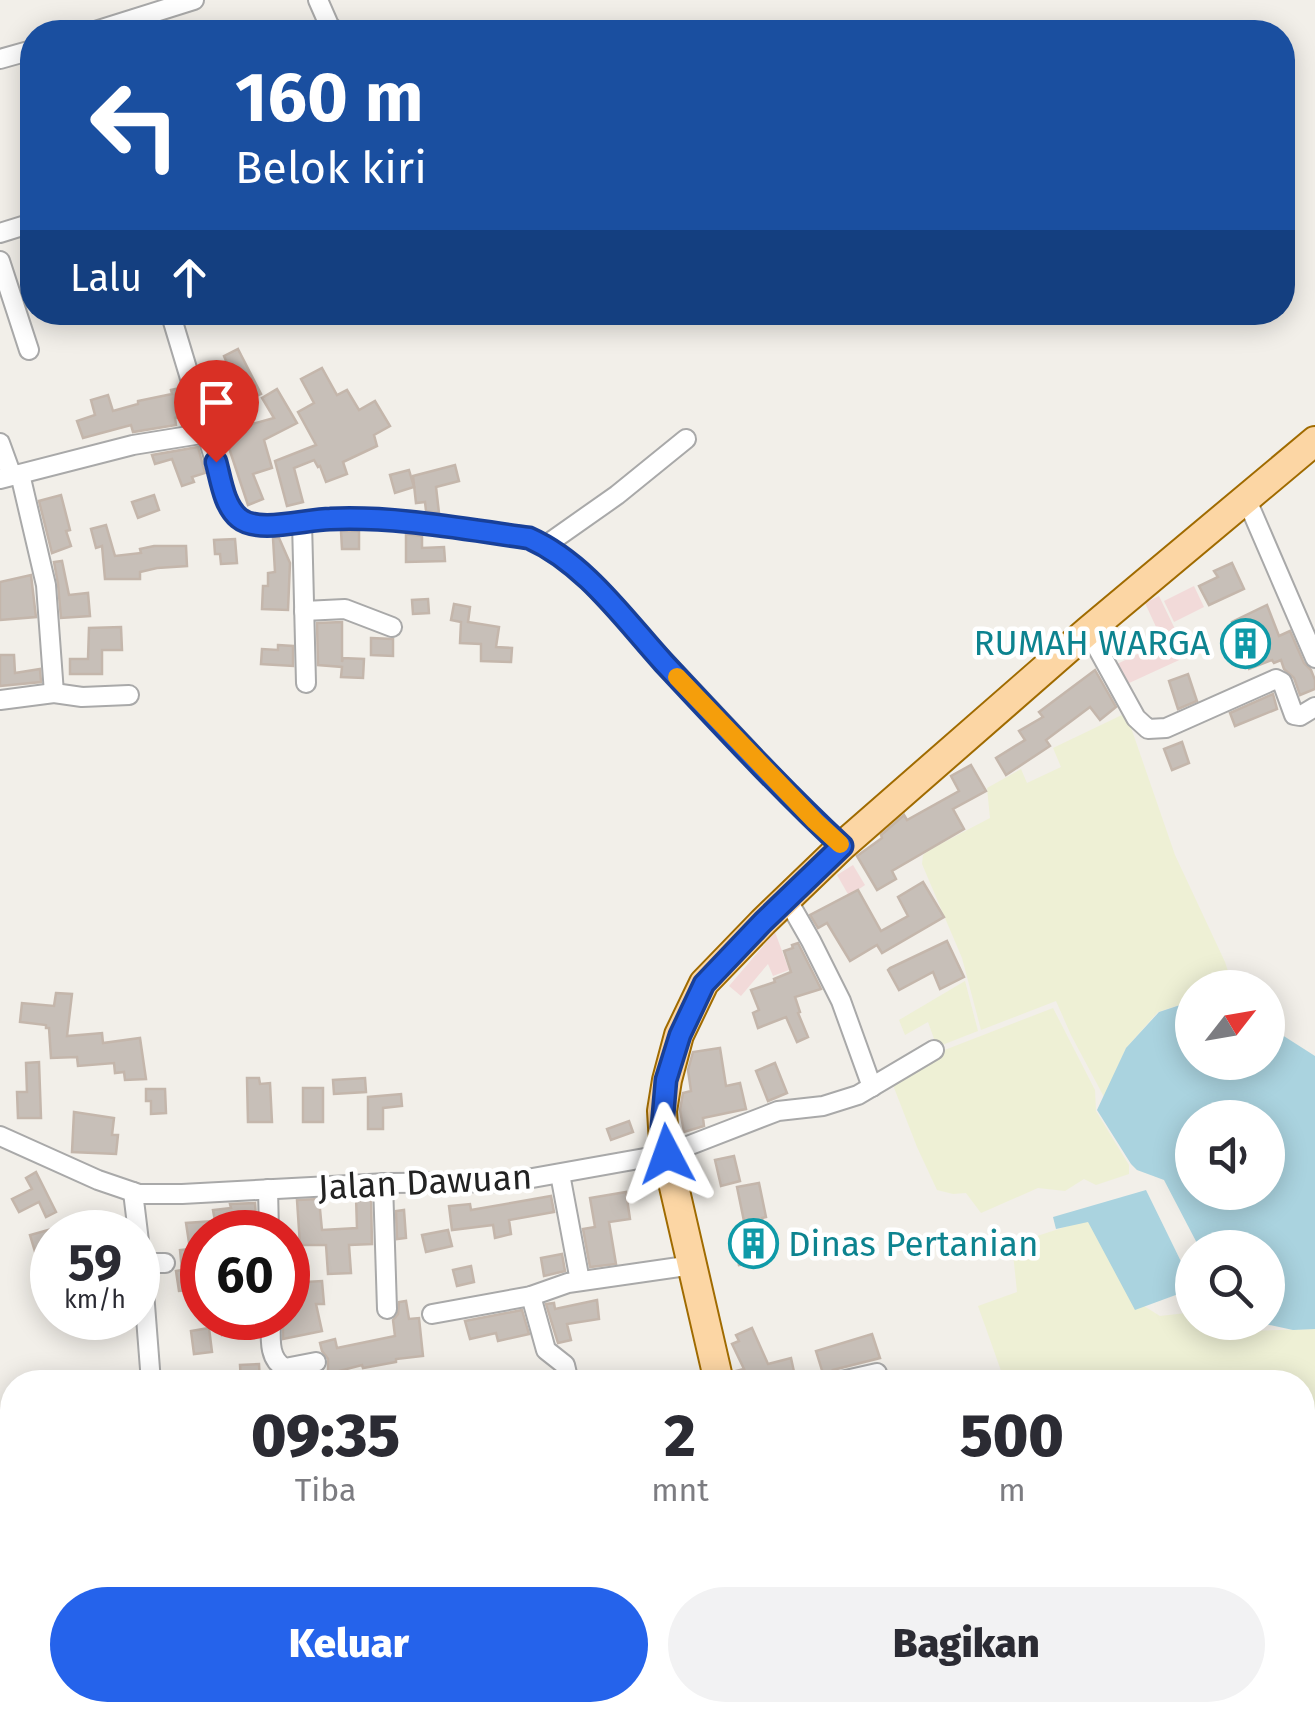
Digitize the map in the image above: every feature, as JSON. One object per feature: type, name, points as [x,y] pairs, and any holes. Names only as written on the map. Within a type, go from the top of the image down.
[{"type":"main road","points":[[717,1370],[662,1127],[666,1080],[680,1035],[704,984],[842,846],[1088,631],[1315,442]]},
{"type":"street","points":[[130,20],[194,0]]},
{"type":"street","points":[[0,261],[20,322]]},
{"type":"street","points":[[21,325],[29,350]]},
{"type":"street","points":[[174,325],[230,506],[238,518],[265,526],[329,518],[392,521],[529,538],[546,546],[591,582],[842,846]]},
{"type":"street","points":[[11,476],[133,445],[207,433]]},
{"type":"street","points":[[546,546],[617,496],[686,439]]},
{"type":"street","points":[[0,443],[46,585],[54,693]]},
{"type":"street","points":[[1246,498],[1315,658]]},
{"type":"street","points":[[302,522],[306,683]]},
{"type":"street","points":[[304,611],[345,609],[392,627]]},
{"type":"street","points":[[1088,631],[1136,718],[1148,728],[1166,728],[1276,679],[1282,682],[1294,715],[1315,708]]},
{"type":"street","points":[[0,700],[54,693],[82,697],[129,695]]},
{"type":"street","points":[[787,899],[840,1001],[872,1088]]},
{"type":"street","name":"Jalan Dawuan","points":[[136,1193],[510,1182],[560,1174],[667,1154],[778,1111],[823,1106],[858,1095],[934,1050]]},
{"type":"street","points":[[0,1136],[136,1193],[137,1210]]},
{"type":"street","points":[[560,1174],[580,1282]]},
{"type":"street","points":[[383,1183],[388,1309]]},
{"type":"street","points":[[268,1189],[268,1210]]},
{"type":"street","points":[[160,1262],[165,1263]]},
{"type":"street","points":[[432,1314],[531,1296],[580,1282],[693,1265]]},
{"type":"street","points":[[531,1296],[546,1350],[566,1370]]},
{"type":"street","points":[[147,1340],[150,1370]]},
{"type":"street","points":[[272,1340],[275,1362],[280,1367],[316,1362]]},
{"type":"shaded area","points":[[1194,586],[1204,607],[1174,622],[1164,601]]},
{"type":"shaded area","points":[[1159,596],[1188,656],[1127,684],[1117,664],[1163,642],[1145,603]]},
{"type":"shaded area","points":[[853,865],[865,885],[849,896],[837,875]]},
{"type":"shaded area","points":[[775,932],[789,970],[773,976],[768,964],[741,996],[729,986]]},
{"type":"green space","points":[[1126,713],[1175,855],[1228,970],[1175,970],[1175,1006],[1158,1012],[1126,1048],[1104,1097],[1056,1001],[981,1030],[962,958],[922,864],[923,855],[929,850],[990,818],[987,788],[1021,769],[1027,783],[1061,767],[1053,748]]},
{"type":"green space","points":[[965,981],[978,1031],[937,1047],[928,1022],[905,1035],[899,1020]]},
{"type":"green space","points":[[1053,1008],[1095,1090],[1096,1111],[1129,1165],[1129,1174],[1096,1185],[1084,1179],[1065,1191],[1038,1188],[981,1213],[966,1193],[937,1190],[891,1080],[924,1058]]},
{"type":"green space","points":[[1093,1218],[1136,1301],[1160,1316],[1175,1314],[1175,1340],[1285,1340],[1285,1330],[1315,1329],[1315,1370],[1001,1370],[978,1306],[1017,1292],[1012,1244]]},
{"type":"water","points":[[1175,1007],[1175,1080],[1285,1080],[1285,1037],[1315,1056],[1315,1329],[1285,1328],[1285,1230],[1190,1230],[1180,1210],[1285,1210],[1285,1100],[1175,1100],[1175,1201],[1164,1180],[1131,1164],[1097,1110],[1126,1048],[1159,1012]]},
{"type":"water","points":[[1146,1190],[1175,1249],[1175,1295],[1135,1310],[1088,1222],[1056,1229],[1053,1217]]},
{"type":"building","points":[[238,349],[261,394],[234,406],[241,427],[274,418],[262,398],[277,389],[297,423],[264,440],[272,468],[253,474],[263,499],[248,505],[229,448],[224,449],[219,432],[230,428],[215,394],[221,391],[212,370],[227,363],[224,356]]},
{"type":"building","points":[[322,368],[337,395],[347,390],[359,410],[375,401],[390,426],[374,435],[377,446],[343,462],[347,474],[326,482],[314,460],[294,468],[303,502],[287,506],[275,461],[316,445],[298,412],[314,403],[301,379]]},
{"type":"building","points":[[180,388],[188,414],[175,418],[176,425],[133,432],[131,425],[83,438],[77,421],[95,415],[91,400],[108,395],[113,411],[172,394],[171,390]]},
{"type":"building","points":[[198,447],[205,473],[182,486],[172,459],[155,464],[152,455]]},
{"type":"building","points":[[455,465],[459,481],[436,487],[439,513],[426,511],[425,502],[416,503],[413,476]]},
{"type":"building","points":[[409,470],[414,487],[395,493],[390,475]]},
{"type":"building","points":[[61,495],[71,546],[52,553],[39,501]]},
{"type":"building","points":[[154,495],[159,510],[138,518],[132,502]]},
{"type":"building","points":[[106,525],[115,556],[141,553],[140,549],[154,546],[186,546],[187,566],[140,572],[140,579],[105,579],[102,546],[96,548],[91,529]]},
{"type":"building","points":[[341,531],[359,531],[359,549],[342,549]]},
{"type":"building","points":[[406,534],[422,536],[422,548],[444,547],[445,561],[406,562]]},
{"type":"building","points":[[273,538],[279,538],[290,563],[288,610],[262,609],[263,586],[268,586],[268,573],[275,572]]},
{"type":"building","points":[[235,539],[237,563],[221,564],[214,540]]},
{"type":"building","points":[[62,561],[69,595],[88,593],[90,616],[61,618],[54,562]]},
{"type":"building","name":"RUMAH WARGA","points":[[1232,563],[1244,589],[1209,605],[1199,586],[1218,577],[1214,571]]},
{"type":"building","points":[[31,575],[36,617],[0,620],[0,582]]},
{"type":"building","points":[[428,599],[429,613],[413,614],[412,600]]},
{"type":"building","points":[[454,604],[470,607],[468,622],[499,627],[496,647],[512,648],[511,662],[481,661],[481,644],[460,643],[461,622],[451,620]]},
{"type":"building","points":[[1267,605],[1279,636],[1290,631],[1311,670],[1315,689],[1300,695],[1281,660],[1249,669],[1242,652],[1233,656],[1224,633],[1234,629],[1232,622]]},
{"type":"building","points":[[342,622],[342,662],[343,658],[364,659],[363,678],[341,677],[342,667],[318,665],[317,623]]},
{"type":"building","points":[[121,627],[122,650],[102,650],[102,674],[70,674],[70,659],[88,659],[89,628]]},
{"type":"building","points":[[371,638],[393,639],[393,656],[371,655]]},
{"type":"building","points":[[278,645],[293,646],[293,666],[261,664],[262,649],[278,650]]},
{"type":"building","points":[[0,655],[14,655],[15,673],[40,669],[41,682],[0,686]]},
{"type":"building","points":[[1095,670],[1116,707],[1100,720],[1090,707],[1046,740],[1050,746],[1006,775],[996,758],[1025,740],[1019,731],[1043,717],[1039,712]]},
{"type":"building","name":"RUMAH WARGA","points":[[1188,674],[1197,701],[1178,709],[1169,681]]},
{"type":"building","name":"RUMAH WARGA","points":[[1273,694],[1277,709],[1235,726],[1230,713]]},
{"type":"building","points":[[1182,742],[1189,763],[1172,770],[1164,749]]},
{"type":"building","points":[[971,765],[986,791],[953,809],[964,829],[892,871],[896,879],[877,890],[857,856],[904,815],[907,820],[959,791],[951,776]]},
{"type":"building","points":[[923,882],[944,917],[882,953],[877,945],[850,961],[827,923],[818,928],[810,915],[858,890],[881,931],[908,916],[898,897]]},
{"type":"building","points":[[947,941],[964,977],[940,989],[933,972],[899,990],[888,970]]},
{"type":"building","points":[[798,943],[821,989],[795,997],[808,1037],[797,1042],[786,1017],[758,1028],[753,1013],[759,1010],[751,990],[791,972],[784,951]]},
{"type":"building","points":[[56,993],[72,994],[67,1036],[102,1033],[103,1043],[140,1038],[146,1079],[125,1080],[124,1072],[115,1073],[114,1063],[78,1066],[77,1057],[51,1058],[49,1028],[20,1022],[22,1003],[54,1006]]},
{"type":"building","points":[[720,1048],[726,1086],[740,1083],[746,1109],[703,1118],[704,1126],[684,1132],[680,1110],[683,1093],[691,1091],[688,1070],[693,1052]]},
{"type":"building","points":[[39,1062],[41,1118],[18,1118],[17,1092],[27,1092],[26,1063]]},
{"type":"building","points":[[775,1063],[787,1093],[768,1101],[756,1071]]},
{"type":"building","points":[[247,1078],[259,1078],[260,1084],[270,1083],[272,1122],[248,1122]]},
{"type":"building","points":[[365,1078],[366,1092],[334,1094],[333,1080]]},
{"type":"building","points":[[303,1088],[323,1088],[323,1122],[303,1122]]},
{"type":"building","points":[[146,1089],[165,1089],[166,1113],[151,1114]]},
{"type":"building","points":[[401,1094],[402,1106],[383,1108],[383,1129],[368,1129],[368,1097]]},
{"type":"building","points":[[74,1112],[114,1118],[112,1135],[118,1135],[116,1154],[72,1152]]},
{"type":"building","points":[[629,1121],[633,1132],[611,1140],[607,1129]]},
{"type":"building","name":"Dinas Pertanian","points":[[734,1156],[740,1181],[721,1186],[715,1160]]},
{"type":"building","points":[[36,1172],[55,1210],[43,1210],[39,1202],[19,1212],[12,1199],[32,1189],[26,1178]]},
{"type":"building","points":[[759,1183],[769,1260],[739,1265],[735,1245],[744,1244],[741,1226],[745,1226],[737,1187]]},
{"type":"building","points":[[626,1192],[630,1219],[609,1222],[616,1264],[590,1267],[583,1229],[595,1227],[590,1198]]},
{"type":"building","points":[[371,1196],[372,1244],[349,1245],[351,1273],[328,1274],[326,1245],[310,1245],[310,1210],[298,1210],[297,1200],[319,1199],[322,1230],[357,1228],[356,1197]]},
{"type":"building","points":[[551,1196],[554,1212],[509,1220],[511,1234],[495,1238],[493,1225],[452,1230],[449,1206],[470,1204],[471,1210]]},
{"type":"building","points":[[255,1203],[255,1210],[213,1210],[231,1208],[230,1204]]},
{"type":"building","points":[[404,1210],[406,1238],[397,1239],[396,1211]]},
{"type":"building","points":[[448,1230],[452,1246],[426,1252],[422,1235]]},
{"type":"building","points":[[562,1254],[565,1271],[544,1276],[541,1258]]},
{"type":"building","points":[[471,1266],[474,1282],[457,1286],[453,1270]]},
{"type":"building","points":[[322,1281],[324,1304],[316,1304],[322,1331],[310,1333],[310,1282]]},
{"type":"building","points":[[597,1300],[599,1319],[567,1324],[571,1340],[558,1343],[546,1304],[554,1303],[555,1309]]},
{"type":"building","points":[[406,1301],[409,1319],[419,1318],[423,1356],[363,1368],[362,1365],[328,1370],[328,1359],[320,1343],[335,1339],[337,1348],[395,1336],[393,1320],[399,1302]]},
{"type":"building","points":[[522,1310],[529,1334],[498,1341],[496,1333],[470,1339],[465,1321]]},
{"type":"building","points":[[752,1328],[768,1364],[791,1358],[794,1370],[740,1370],[744,1369],[732,1344],[739,1341],[736,1335]]},
{"type":"building","points":[[872,1334],[880,1358],[822,1370],[816,1351]]},
{"type":"building","points":[[192,1340],[210,1340],[212,1352],[194,1354]]},
{"type":"building","points":[[259,1364],[259,1370],[240,1370],[240,1365]]},
{"type":"slow traffic","points":[[677,677],[840,844]]},
{"type":"place","name":"RUMAH WARGA","points":[[1245,643]]},
{"type":"place","name":"Dinas Pertanian","points":[[753,1244]]},
{"type":"route","points":[[216,462],[230,506],[238,518],[248,523],[265,526],[329,518],[392,521],[529,538],[546,546],[591,582],[674,674],[842,846],[704,984],[680,1035],[666,1080],[662,1127],[667,1154]]}]
